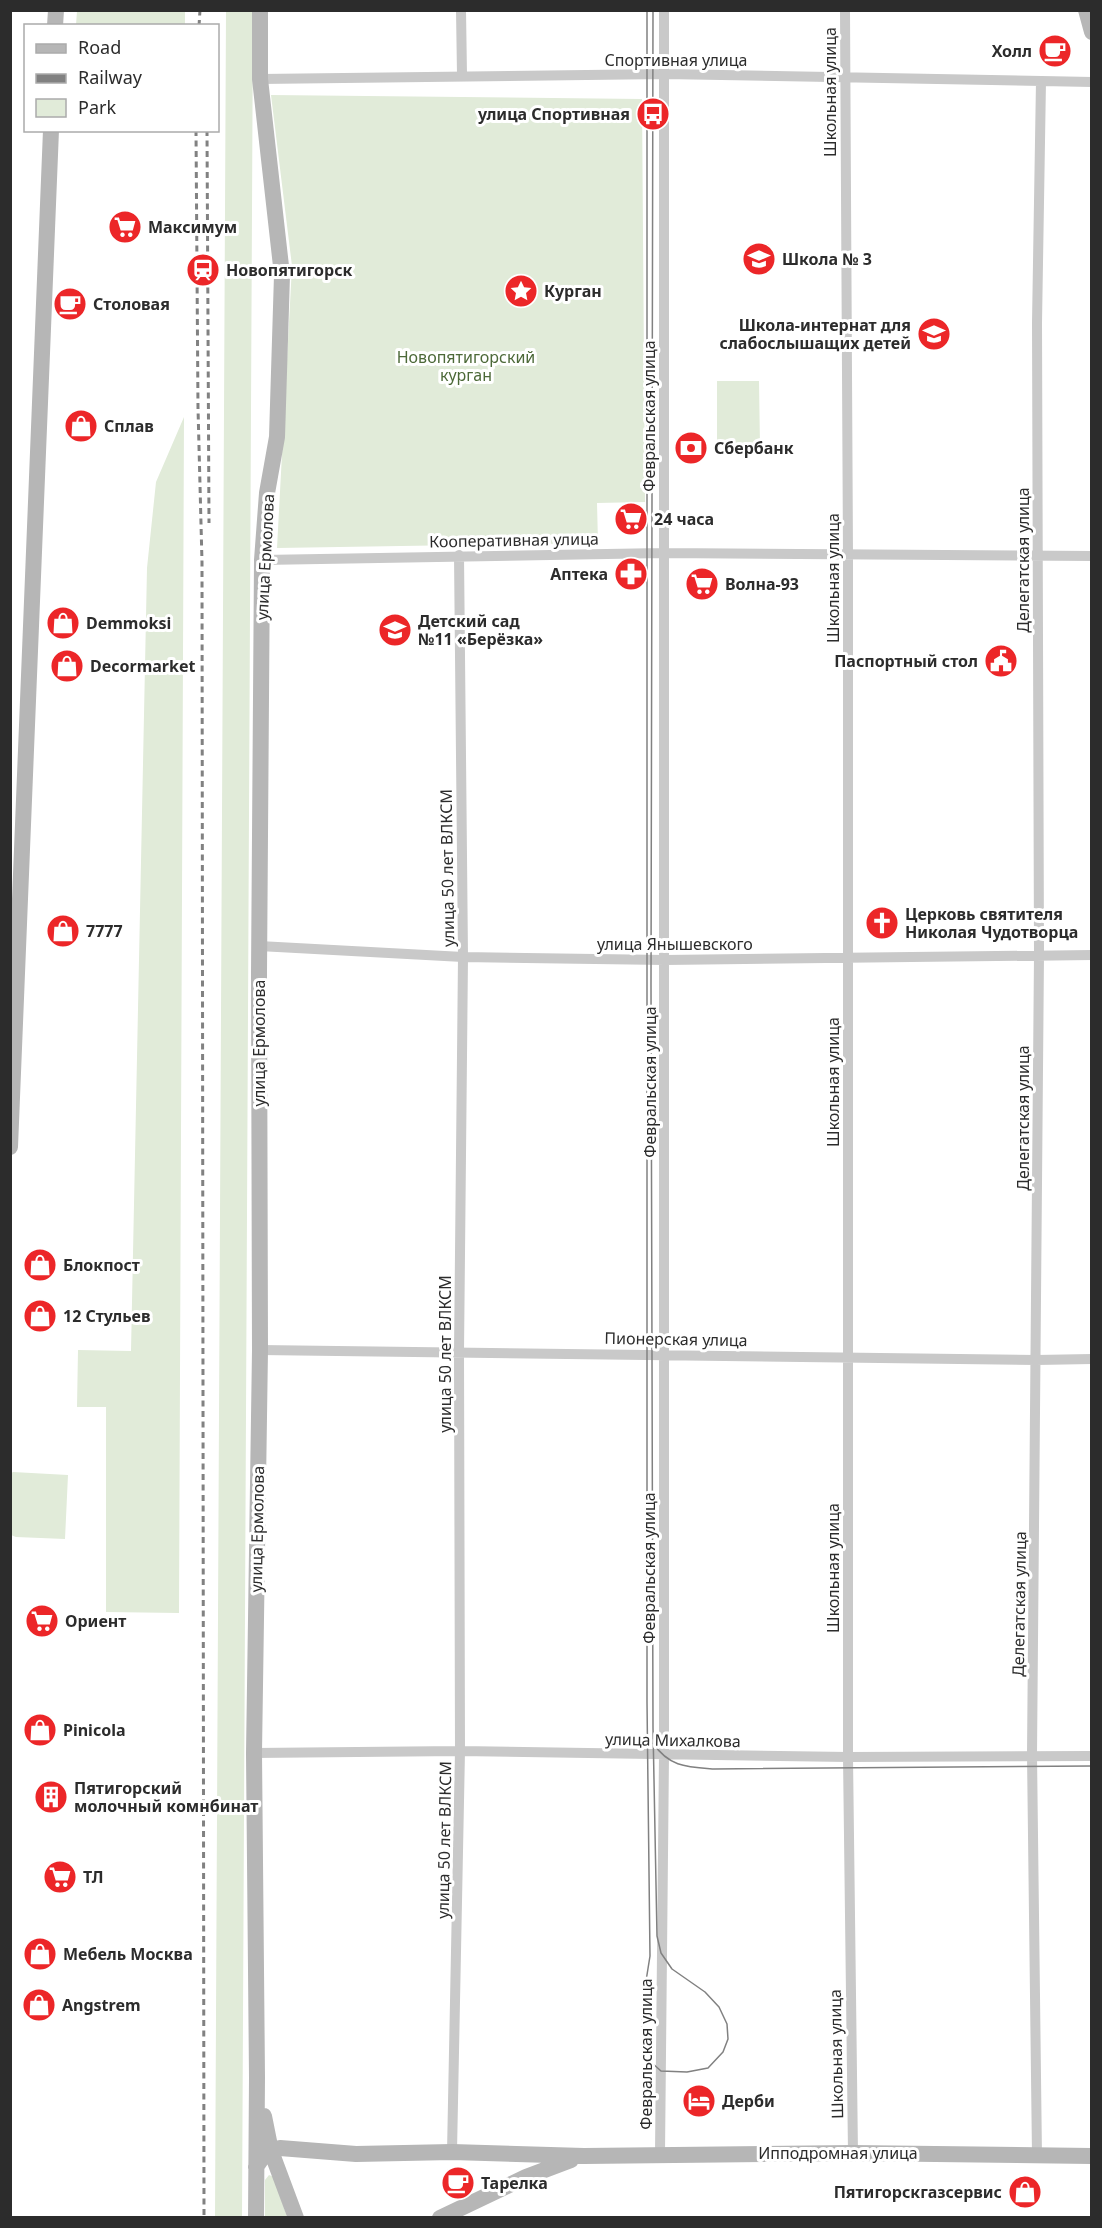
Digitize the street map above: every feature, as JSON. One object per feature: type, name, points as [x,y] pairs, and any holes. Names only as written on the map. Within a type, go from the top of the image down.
[{"type":"street","name":"улица Ермолова","points":[[256,2217],[254,1753],[260,1350],[259,946],[262,560],[267,493],[277,437],[282,275],[260,79],[260,10]]},
{"type":"street","points":[[461,10],[462,75]]},
{"type":"street","name":"Февральская улица","points":[[660,2153],[664,1755],[664,10]]},
{"type":"street","name":"Школьная улица","points":[[845,10],[848,555],[848,1756],[853,2153]]},
{"type":"street","points":[[1086,10],[1092,32]]},
{"type":"street","name":"Спортивная улица","points":[[260,79],[665,74],[1092,82]]},
{"type":"street","name":"Делегатская улица","points":[[1037,2156],[1032,1755],[1039,955],[1037,323],[1041,81]]},
{"type":"street","points":[[10,1147],[51,132]]},
{"type":"street","name":"Кооперативная улица","points":[[262,560],[663,553],[1092,556]]},
{"type":"street","name":"улица 50 лет ВЛКСМ","points":[[452,2152],[460,1751],[459,1352],[463,957],[459,555]]},
{"type":"street","name":"улица Янышевского","points":[[259,946],[463,957],[665,960],[1092,955]]},
{"type":"street","name":"Пионерская улица","points":[[260,1350],[1092,1359]]},
{"type":"street","name":"улица Михалкова","points":[[254,1753],[460,1751],[664,1755],[1092,1756]]},
{"type":"street","name":"улица Ермолова","points":[[257,2077],[271,2151],[296,2217]]},
{"type":"street","name":"Ипподромная улица","points":[[271,2151],[280,2148],[357,2154],[452,2152],[584,2156],[660,2153],[1092,2156]]},
{"type":"street","points":[[256,2168],[261,2158],[271,2151]]},
{"type":"street","name":"Ипподромная улица","points":[[440,2217],[525,2177],[584,2156]]},
{"type":"green space","points":[[253,10],[242,2217],[215,2217],[226,11]]},
{"type":"green space","points":[[77,11],[185,11],[185,24],[76,24]]},
{"type":"green space","name":"Новопятигорский курган","points":[[271,95],[642,99],[645,502],[597,503],[598,543],[277,548],[292,266]]},
{"type":"green space","points":[[717,381],[759,381],[760,447],[717,447]]},
{"type":"green space","points":[[184,417],[179,1613],[106,1612],[106,1407],[77,1407],[78,1350],[131,1351],[147,568],[156,482]]},
{"type":"green space","points":[[13,1472],[68,1475],[65,1539],[11,1535],[10,1474]]},
{"type":"green space","points":[[269,2175],[274,2177],[287,2217],[265,2217],[265,2180]]},
{"type":"tram line","points":[[647,10],[647,1702],[650,1956],[642,2006],[642,2031],[645,2049],[652,2063],[661,2071],[687,2072],[708,2068],[723,2052],[728,2039],[727,2024],[719,2007],[705,1992],[672,1969],[661,1953],[657,1936],[653,1728],[651,986],[653,10]]},
{"type":"tram line","points":[[653,1743],[665,1757],[679,1764],[714,1769],[1092,1766]]},
{"type":"railway","points":[[199,24],[200,10]]},
{"type":"railway","points":[[196,132],[198,408],[202,562],[204,2218]]},
{"type":"railway","points":[[207,132],[209,523]]},
{"type":"place","name":"Холл","points":[[1055,51]]},
{"type":"place","name":"улица Спортивная","points":[[653,114]]},
{"type":"place","name":"Максимум","points":[[125,227]]},
{"type":"place","name":"Школа № 3","points":[[759,259]]},
{"type":"place","name":"Новопятигорск","points":[[203,270]]},
{"type":"place","name":"Курган","points":[[521,291]]},
{"type":"place","name":"Столовая","points":[[70,304]]},
{"type":"place","name":"Школа-интернат для слабослышащих детей","points":[[934,334]]},
{"type":"place","name":"Сплав","points":[[81,426]]},
{"type":"place","name":"Сбербанк","points":[[691,448]]},
{"type":"place","name":"24 часа","points":[[631,519]]},
{"type":"place","name":"Аптека","points":[[631,574]]},
{"type":"place","name":"Волна-93","points":[[702,584]]},
{"type":"place","name":"Demmoksi","points":[[63,623]]},
{"type":"place","name":"Детский сад №11 «Берёзка»","points":[[395,630]]},
{"type":"place","name":"Паспортный стол","points":[[1001,661]]},
{"type":"place","name":"Decormarket","points":[[67,666]]},
{"type":"place","name":"Церковь святителя Николая Чудотворца","points":[[882,923]]},
{"type":"place","name":"7777","points":[[63,931]]},
{"type":"place","name":"Блокпост","points":[[40,1265]]},
{"type":"place","name":"12 Стульев","points":[[40,1316]]},
{"type":"place","name":"Ориент","points":[[42,1621]]},
{"type":"place","name":"Pinicola","points":[[40,1730]]},
{"type":"place","name":"Пятигорский молочный комнбинат","points":[[51,1797]]},
{"type":"place","name":"ТЛ","points":[[60,1877]]},
{"type":"place","name":"Мебель Москва","points":[[40,1954]]},
{"type":"place","name":"Angstrem","points":[[39,2005]]},
{"type":"place","name":"Дерби","points":[[699,2101]]},
{"type":"place","name":"Тарелка","points":[[458,2183]]},
{"type":"place","name":"Пятигорскгазсервис","points":[[1025,2192]]}]
